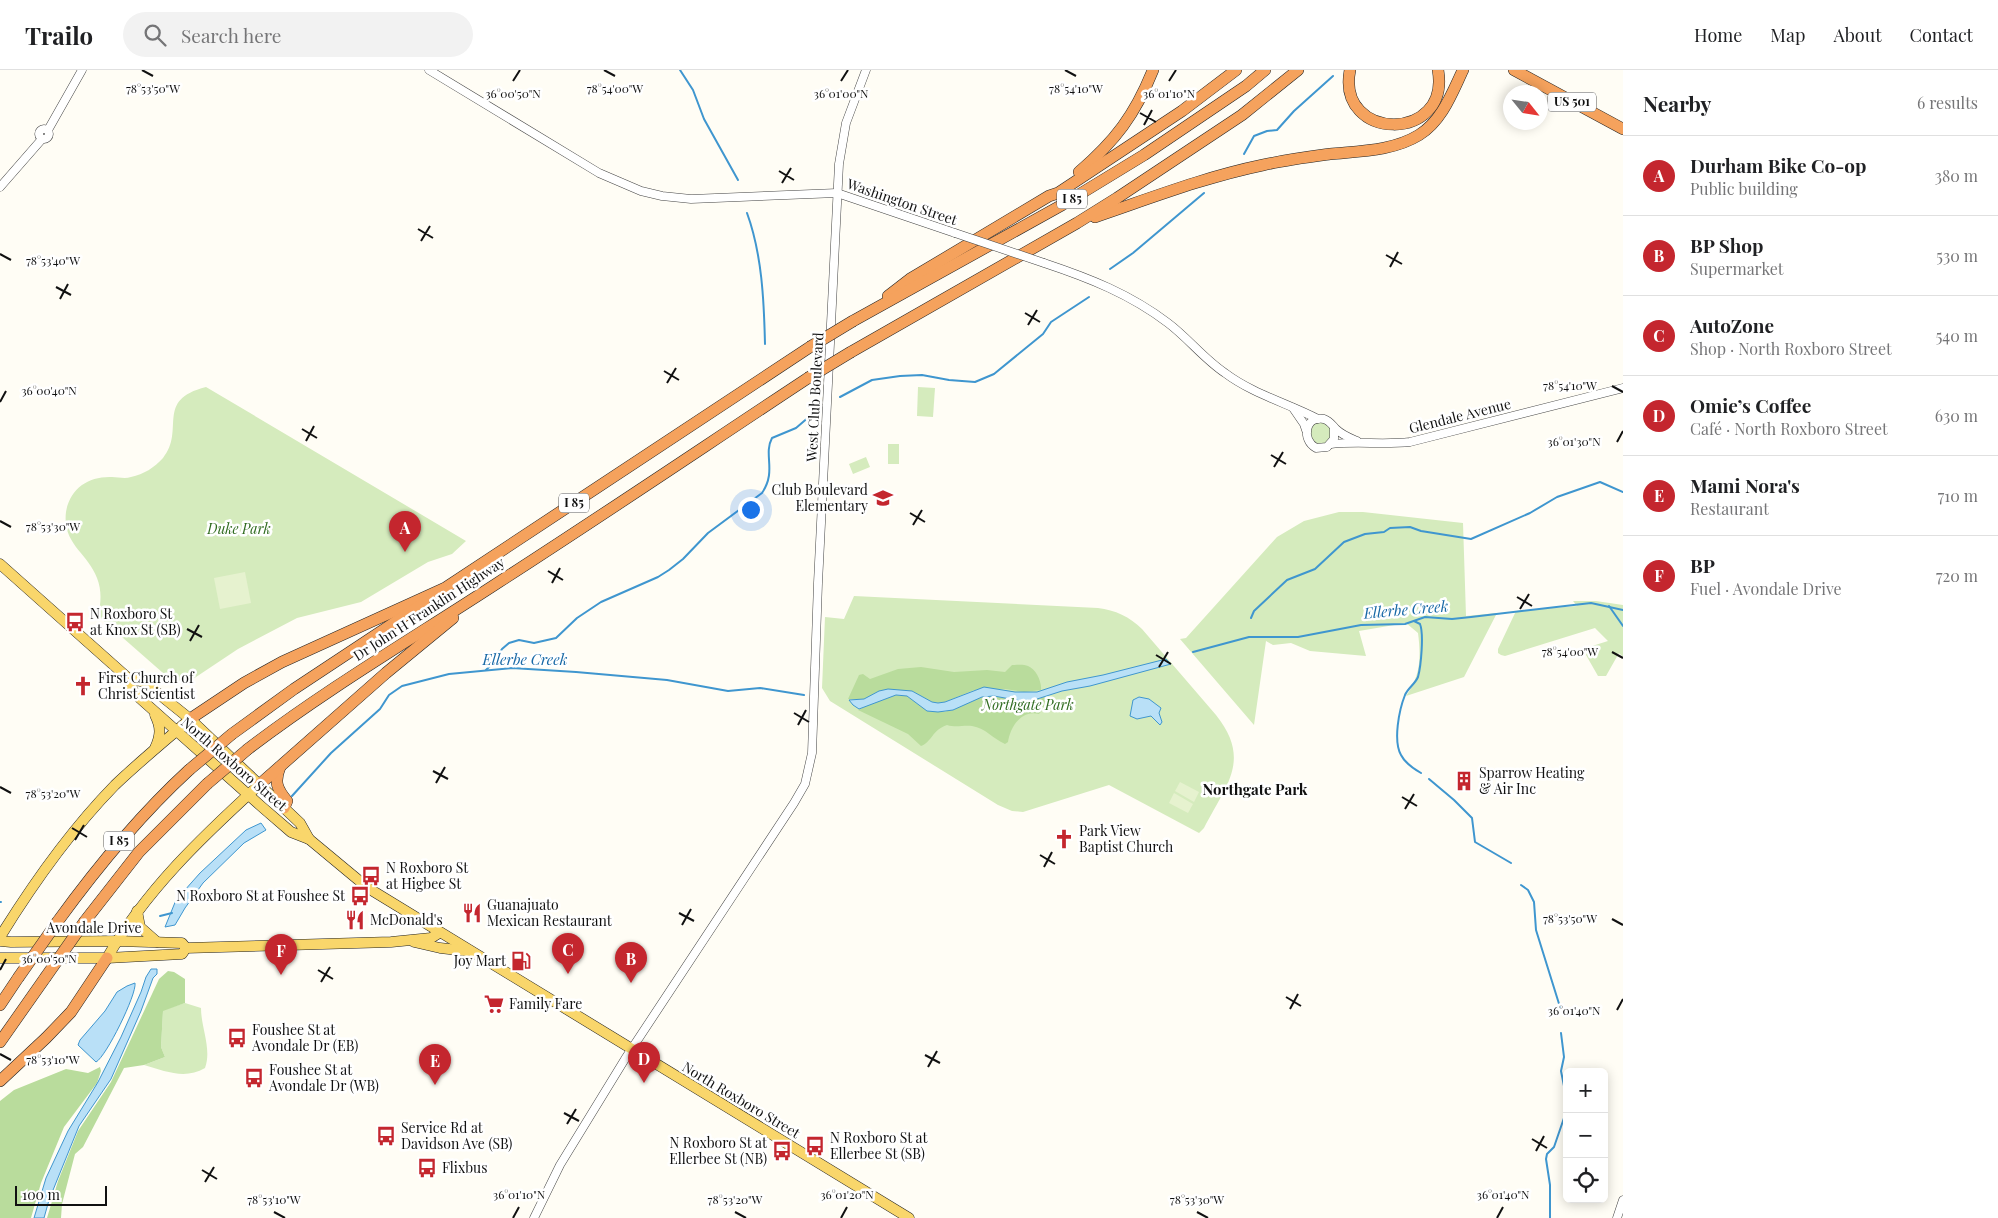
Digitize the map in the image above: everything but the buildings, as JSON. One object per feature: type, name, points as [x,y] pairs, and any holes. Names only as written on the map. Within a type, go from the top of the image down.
[{"type":"highway","points":[[1049,196],[1094,160],[1120,132],[1137,105],[1153,70]]},
{"type":"highway","points":[[869,311],[910,279],[1049,196],[1071,185],[1182,111],[1236,70]]},
{"type":"highway","name":"I 85","points":[[446,588],[810,347],[869,311],[915,288],[1062,205],[1144,155],[1246,86],[1266,70]]},
{"type":"highway","name":"I 85","points":[[1077,223],[1159,172],[1242,115],[1298,70]]},
{"type":"highway","points":[[1350,70],[1350,90],[1361,111],[1372,120],[1394,126],[1412,122],[1427,110],[1437,94],[1439,84],[1438,70]]},
{"type":"highway","points":[[1077,223],[1214,176],[1265,164],[1382,148],[1408,142],[1437,119],[1463,70]]},
{"type":"highway","name":"US 501","points":[[1514,70],[1623,129]]},
{"type":"highway","name":"Dr John H Franklin Highway","points":[[0,1042],[85,921],[139,852],[207,784],[248,750],[310,705],[408,639],[628,498],[808,378],[1077,223]]},
{"type":"highway","points":[[259,784],[386,673],[497,583]]},
{"type":"highway","points":[[190,719],[244,683],[282,662],[446,588]]},
{"type":"highway","name":"Dr John H Franklin Highway","points":[[0,1005],[58,920],[115,846],[145,813],[190,770],[232,734],[294,689],[446,588]]},
{"type":"highway","points":[[280,767],[276,782],[287,801],[284,808]]},
{"type":"highway","points":[[0,1081],[71,1012],[107,958]]},
{"type":"main road","name":"North Roxboro Street","points":[[0,564],[128,678],[134,692],[248,795],[291,832],[309,839],[361,883],[469,951],[909,1218]]},
{"type":"main road","name":"North Roxboro Street","points":[[128,678],[144,682],[190,719],[300,823],[309,839]]},
{"type":"main road","points":[[152,709],[160,730],[158,741],[153,751]]},
{"type":"main road","points":[[0,939],[65,841],[116,784],[190,719]]},
{"type":"main road","points":[[107,958],[138,911],[182,858],[259,784]]},
{"type":"main road","points":[[138,911],[139,924],[156,942]]},
{"type":"main road","points":[[409,940],[416,934],[419,926],[417,919]]},
{"type":"main road","name":"Avondale Drive","points":[[186,948],[409,940],[431,938],[439,932]]},
{"type":"main road","name":"Avondale Drive","points":[[0,939],[11,942],[117,941],[182,943],[186,948]]},
{"type":"main road","name":"Avondale Drive","points":[[409,940],[440,948],[469,951]]},
{"type":"main road","name":"Avondale Drive","points":[[0,958],[107,958],[182,954],[186,948]]},
{"type":"street","points":[[0,187],[42,139],[39,135],[40,132],[43,129],[48,130],[82,70]]},
{"type":"street","name":"Washington Street","points":[[430,70],[599,173],[618,183],[641,191],[662,196],[691,199],[837,193],[1106,285],[1138,302],[1170,324],[1225,374],[1238,382],[1318,419]]},
{"type":"street","name":"West Club Boulevard","points":[[534,1218],[560,1165],[631,1050],[802,790],[809,770],[812,753],[818,583],[839,164],[846,124],[866,70]]},
{"type":"street","name":"Glendale Avenue","points":[[1331,444],[1410,442],[1623,388]]},
{"type":"street","points":[[1293,408],[1304,424],[1307,440],[1313,446],[1323,448],[1331,444],[1335,436],[1334,428],[1329,421],[1318,419],[1311,422],[1306,430]]},
{"type":"street","name":"Glendale Avenue","points":[[1334,428],[1359,442]]},
{"type":"street","points":[[1617,1218],[1623,1200]]},
{"type":"green space","name":"Duke Park","points":[[206,387],[466,541],[452,554],[428,562],[361,602],[297,618],[238,649],[190,681],[171,680],[98,616],[100,606],[99,583],[93,569],[77,548],[68,532],[66,512],[76,490],[88,481],[104,477],[129,478],[156,465],[163,458],[169,447],[176,408],[181,400],[190,393]]},
{"type":"green space","points":[[918,387],[935,388],[933,417],[917,416]]},
{"type":"green space","points":[[1317,422],[1325,422],[1333,431],[1329,443],[1321,446],[1313,443],[1309,429]]},
{"type":"green space","points":[[888,444],[899,444],[899,464],[888,464]]},
{"type":"green space","points":[[866,457],[870,467],[853,474],[849,464]]},
{"type":"green space","points":[[1339,512],[1363,512],[1463,523],[1466,616],[1497,613],[1464,677],[1406,696],[1415,681],[1419,666],[1420,650],[1418,633],[1406,623],[1359,631],[1366,656],[1310,651],[1291,643],[1273,645],[1266,641],[1254,725],[1180,639],[1186,638],[1277,537],[1304,521]]},
{"type":"green space","points":[[245,572],[251,603],[220,609],[214,578]]},
{"type":"green space","name":"Northgate Park","points":[[854,596],[1098,608],[1116,612],[1132,621],[1142,629],[1216,715],[1227,731],[1234,759],[1232,772],[1204,828],[1199,833],[1109,785],[1023,812],[1012,811],[998,805],[830,701],[822,688],[825,617],[844,619]]},
{"type":"green space","points":[[1573,601],[1596,601],[1623,605],[1623,657],[1619,653],[1606,676],[1598,676],[1586,655],[1589,647],[1608,641],[1595,628],[1505,656],[1498,653],[1498,649],[1516,611],[1577,606]]},
{"type":"green space","points":[[1012,665],[1024,665],[1034,670],[1041,683],[1041,690],[1024,692],[1005,689],[974,690],[938,703],[932,702],[912,691],[864,699],[848,699],[859,675],[863,674],[870,679],[898,669],[921,667],[954,672],[987,670],[1005,672]]},
{"type":"green space","points":[[896,695],[907,696],[919,705],[945,712],[981,697],[994,696],[1021,701],[1044,697],[1047,704],[1039,714],[1027,714],[1017,721],[1011,731],[1008,742],[1005,744],[977,727],[947,725],[938,730],[928,742],[921,746],[908,734],[858,710]]},
{"type":"green space","points":[[1180,782],[1199,792],[1194,802],[1175,791]]},
{"type":"green space","points":[[1174,793],[1193,804],[1188,813],[1169,803]]},
{"type":"green space","points":[[168,971],[174,972],[185,979],[185,1003],[163,1011],[161,1047],[165,1057],[144,1065],[124,1068],[83,1147],[75,1154],[62,1204],[61,1218],[47,1218],[58,1181],[78,1131],[111,1082],[159,979]]},
{"type":"green space","points":[[185,1003],[201,1008],[207,1046],[205,1068],[197,1072],[182,1074],[167,1072],[144,1065],[165,1057],[161,1047],[163,1010]]},
{"type":"green space","points":[[100,1067],[101,1071],[97,1083],[64,1127],[41,1183],[31,1218],[0,1218],[0,1101],[14,1090],[66,1069],[88,1073]]},
{"type":"water","points":[[1166,659],[1171,664],[1090,686],[1062,691],[1034,700],[1021,701],[994,696],[982,697],[953,710],[938,712],[927,711],[907,696],[896,695],[859,709],[849,700],[864,699],[879,691],[888,689],[912,691],[932,702],[938,703],[984,687],[1015,692],[1037,692],[1067,682]]},
{"type":"water","points":[[1139,697],[1149,699],[1161,708],[1159,713],[1162,722],[1160,725],[1151,716],[1137,719],[1130,716],[1133,700]]},
{"type":"water","points":[[261,823],[266,830],[244,843],[203,883],[175,925],[165,927],[176,900],[200,873],[246,830]]},
{"type":"water","points":[[151,969],[157,969],[157,974],[153,978],[141,1011],[111,1079],[79,1126],[49,1200],[44,1218],[34,1218],[46,1178],[68,1131],[98,1082],[121,1037]]},
{"type":"water","points":[[135,983],[131,999],[120,1025],[107,1049],[96,1062],[78,1045],[80,1040],[105,1011],[117,992]]},
{"type":"waterway","points":[[680,70],[693,90],[704,119],[738,180]]},
{"type":"waterway","points":[[1244,154],[1254,136],[1267,131],[1277,130],[1294,111],[1333,76]]},
{"type":"waterway","points":[[1110,269],[1133,253],[1204,193]]},
{"type":"waterway","points":[[747,213],[759,261],[763,294],[765,344]]},
{"type":"waterway","points":[[840,397],[872,380],[900,376],[922,375],[975,382],[994,374],[1043,334],[1051,322],[1089,297]]},
{"type":"waterway","points":[[486,670],[509,643],[519,640],[534,643],[556,638],[577,618],[601,602],[658,577],[669,570],[683,559],[708,533],[762,493],[769,478],[769,451],[772,438],[796,428],[817,410]]},
{"type":"waterway","points":[[1251,618],[1254,611],[1287,580],[1315,569],[1344,542],[1365,534],[1384,532],[1390,528],[1410,527],[1421,531],[1471,539],[1530,513],[1557,497],[1600,482],[1623,492]]},
{"type":"waterway","name":"Ellerbe Creek","points":[[1193,652],[1249,637],[1298,637],[1361,625],[1405,624],[1425,617],[1452,619],[1591,603],[1623,610]]},
{"type":"waterway","points":[[1609,606],[1623,626]]},
{"type":"waterway","points":[[1414,621],[1420,624],[1421,629],[1420,665],[1418,677],[1406,693],[1403,701],[1399,717],[1397,742],[1403,758],[1410,766],[1421,773]]},
{"type":"waterway","name":"Ellerbe Creek","points":[[292,796],[331,753],[380,709],[389,695],[402,686],[449,674],[512,668],[667,680],[728,691],[760,688],[804,695]]},
{"type":"waterway","points":[[1429,779],[1472,818],[1475,842],[1511,863]]},
{"type":"waterway","points":[[1521,885],[1528,890],[1534,902],[1536,930],[1560,1007],[1559,1012]]},
{"type":"waterway","points":[[160,916],[172,913]]},
{"type":"waterway","points":[[1550,1218],[1550,1185],[1546,1159],[1547,1154],[1554,1147],[1564,1118],[1564,1086],[1561,1071],[1564,1057],[1561,1033]]},
{"type":"place","name":"Club Boulevard Elementary","points":[[883,498]]},
{"type":"place","name":"Durham Bike Co-op","points":[[405,552]]},
{"type":"place","name":"N Roxboro St at Knox St (SB)","points":[[75,622]]},
{"type":"place","name":"First Church of Christ Scientist","points":[[83,686]]},
{"type":"place","name":"Sparrow Heating & Air Inc","points":[[1464,781]]},
{"type":"place","name":"Park View Baptist Church","points":[[1064,839]]},
{"type":"place","name":"N Roxboro St at Higbee St","points":[[371,876]]},
{"type":"place","name":"N Roxboro St at Foushee St","points":[[360,896]]},
{"type":"place","name":"Guanajuato Mexican Restaurant","points":[[472,913]]},
{"type":"place","name":"McDonald's","points":[[355,920]]},
{"type":"place","name":"Joy Mart","points":[[521,961]]},
{"type":"place","name":"AutoZone","points":[[568,974]]},
{"type":"place","name":"BP","points":[[281,975]]},
{"type":"place","name":"BP Shop","points":[[631,983]]},
{"type":"place","name":"Family Fare","points":[[494,1004]]},
{"type":"place","name":"Foushee St at Avondale Dr (EB)","points":[[237,1038]]},
{"type":"place","name":"Foushee St at Avondale Dr (WB)","points":[[254,1078]]},
{"type":"place","name":"Omie’s Coffee","points":[[644,1083]]},
{"type":"place","name":"Mami Nora's","points":[[435,1085]]},
{"type":"place","name":"Service Rd at Davidson Ave (SB)","points":[[386,1136]]},
{"type":"place","name":"N Roxboro St at Ellerbee St (SB)","points":[[815,1146]]},
{"type":"place","name":"N Roxboro St at Ellerbee St (NB)","points":[[782,1151]]},
{"type":"place","name":"Flixbus","points":[[427,1168]]},
{"type":"district","name":"Northgate Park","points":[[1255,790]]}]
